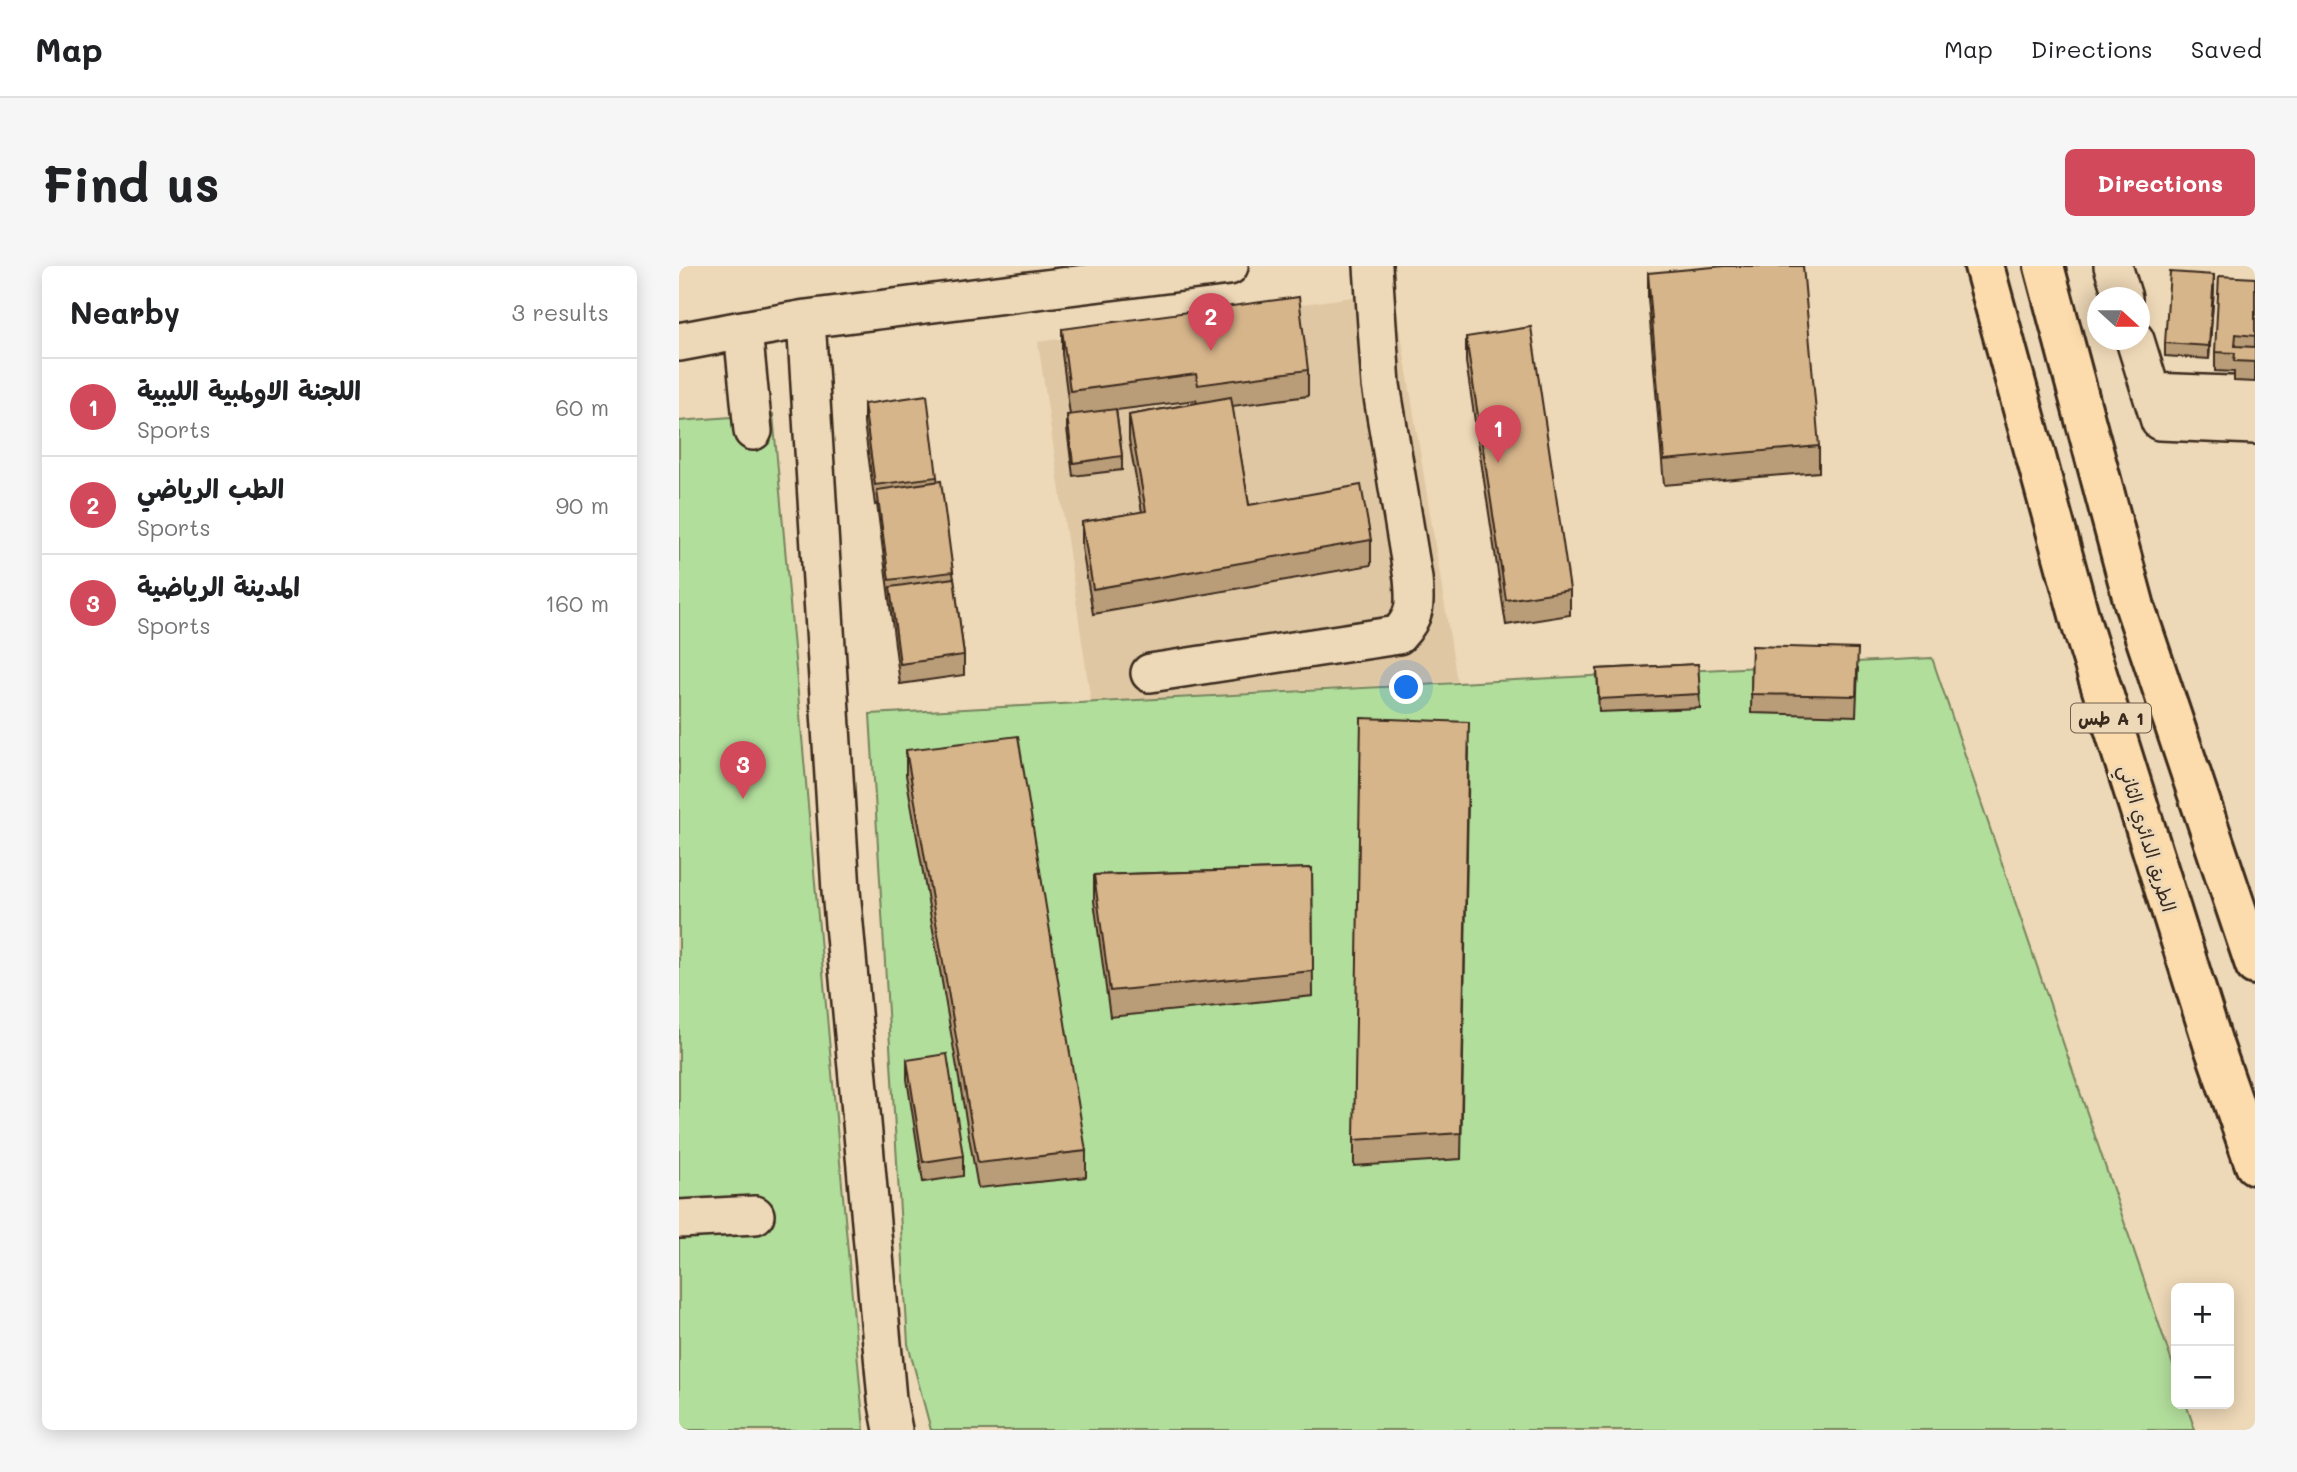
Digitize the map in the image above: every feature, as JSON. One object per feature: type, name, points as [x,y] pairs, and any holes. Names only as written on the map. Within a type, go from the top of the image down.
[{"type":"highway","name":"الطريق الدائري الثاني","points":[[1984,266],[2081,626],[2214,1047],[2255,1165]]},
{"type":"highway","name":"طس A 1","points":[[2044,266],[2135,607],[2255,965]]},
{"type":"street","points":[[679,342],[806,319],[1229,266]]},
{"type":"street","points":[[1150,673],[1398,635],[1410,623],[1415,607],[1413,578],[1381,385],[1373,266]]},
{"type":"street","points":[[2113,266],[2120,287]]},
{"type":"street","points":[[806,319],[841,891],[887,1399],[893,1430]]},
{"type":"street","points":[[743,330],[753,431]]},
{"type":"street","points":[[2139,350],[2156,407]]},
{"type":"street","points":[[2156,407],[2255,396]]},
{"type":"street","points":[[2156,407],[2255,425]]},
{"type":"street","points":[[679,1219],[755,1215]]},
{"type":"shaded area","points":[[1394,291],[1457,681],[1091,702],[1038,342]]},
{"type":"green space","points":[[773,414],[864,1430],[679,1430],[679,421]]},
{"type":"green space","points":[[1932,658],[2171,1359],[2171,1409],[2188,1409],[2195,1430],[931,1430],[908,1344],[870,714]]},
{"type":"building","points":[[1724,266],[1803,266],[1819,446],[1664,460],[1648,273]]},
{"type":"building","points":[[2170,272],[2214,275],[2209,346],[2165,343]]},
{"type":"building","points":[[2219,276],[2255,278],[2255,336],[2236,334],[2235,346],[2255,347],[2255,362],[2234,361],[2235,353],[2215,352]]},
{"type":"building","points":[[1299,297],[1308,370],[1198,385],[1196,374],[1070,391],[1062,329]]},
{"type":"building","points":[[1531,327],[1570,590],[1506,600],[1466,337]]},
{"type":"building","points":[[927,395],[937,477],[875,485],[864,404]]},
{"type":"building","points":[[1231,397],[1249,505],[1361,485],[1371,540],[1093,589],[1082,522],[1146,511],[1129,415]]},
{"type":"building","points":[[1116,409],[1122,456],[1073,463],[1067,415]]},
{"type":"building","points":[[941,481],[953,572],[889,580],[877,490]]},
{"type":"building","points":[[954,578],[964,655],[900,664],[890,587]]},
{"type":"building","points":[[1752,646],[1858,649],[1856,696],[1751,694]]},
{"type":"building","points":[[1698,664],[1700,694],[1599,699],[1597,669]]},
{"type":"building","points":[[1361,718],[1469,722],[1461,1133],[1354,1140]]},
{"type":"building","points":[[1018,736],[1086,1151],[978,1163],[906,750]]},
{"type":"building","points":[[1312,868],[1313,971],[1110,991],[1094,875]]},
{"type":"building","points":[[947,1054],[963,1156],[923,1162],[907,1060]]},
{"type":"place","name":"الطب الرياضي","points":[[1211,351]]},
{"type":"place","name":"اللجنة الاولمبية الليبية","points":[[1498,463]]},
{"type":"place","name":"المدينة الرياضية","points":[[743,799]]}]
